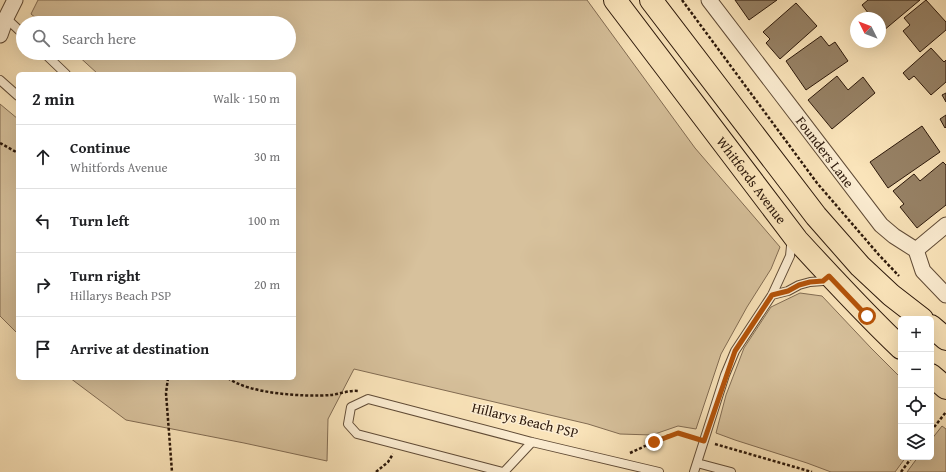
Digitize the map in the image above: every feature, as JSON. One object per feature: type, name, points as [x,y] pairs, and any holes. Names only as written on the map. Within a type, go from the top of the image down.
[{"type":"main road","name":"Whitfords Avenue","points":[[615,0],[797,240],[867,316],[898,345]]},
{"type":"main road","name":"Whitfords Avenue","points":[[651,0],[816,216],[860,266],[891,296],[918,316]]},
{"type":"main road","points":[[934,329],[946,339]]},
{"type":"main road","points":[[934,378],[946,388]]},
{"type":"street","points":[[0,35],[15,0]]},
{"type":"street","name":"Founders Lane","points":[[709,0],[880,225],[916,250]]},
{"type":"street","points":[[946,225],[916,250],[923,271],[946,295]]},
{"type":"lane","points":[[6,18],[16,27]]},
{"type":"lane","points":[[51,60],[64,72]]},
{"type":"lane","points":[[0,80],[16,94]]},
{"type":"lane","points":[[694,472],[735,351],[772,295],[790,256],[791,246],[797,240]]},
{"type":"lane","points":[[772,295],[788,291],[799,285],[823,281],[829,276]]},
{"type":"lane","points":[[532,442],[504,472],[357,434],[348,424],[351,407],[368,399],[532,442],[659,472]]},
{"type":"lane","points":[[697,463],[730,472]]},
{"type":"path","points":[[682,0],[817,183],[900,277]]},
{"type":"path","points":[[0,143],[16,152]]},
{"type":"path","points":[[168,380],[166,392],[172,472]]},
{"type":"path","points":[[230,380],[234,383],[255,390],[308,396],[332,395],[360,391]]},
{"type":"path","points":[[934,427],[946,412]]},
{"type":"path","points":[[625,456],[667,436],[678,433],[812,472]]},
{"type":"path","points":[[376,472],[388,462],[398,445]]},
{"type":"path","points":[[901,472],[910,460]]},
{"type":"shaded area","points":[[38,0],[587,0],[695,148],[780,247],[771,269],[747,307],[721,354],[696,429],[678,426],[652,435],[620,434],[588,424],[354,369],[328,419],[327,461],[126,420],[73,380],[296,380],[296,72],[96,72],[83,60],[296,60],[296,16],[33,16],[31,14]]},
{"type":"shaded area","points":[[0,104],[16,117],[16,332],[0,316]]},
{"type":"shaded area","points":[[800,293],[822,296],[898,375],[898,460],[904,460],[895,472],[831,472],[716,433],[726,395],[744,348],[771,307]]},
{"type":"shaded area","points":[[942,426],[946,429],[946,472],[907,472],[916,460],[934,460],[934,436]]},
{"type":"building","points":[[735,0],[777,0],[749,20]]},
{"type":"building","points":[[868,0],[920,0],[886,28],[886,12],[867,12],[862,5]]},
{"type":"building","points":[[926,0],[946,22],[946,30],[920,52],[903,31],[910,25],[904,18]]},
{"type":"building","points":[[796,3],[817,26],[780,59],[766,43],[770,39],[763,32]]},
{"type":"building","points":[[821,36],[829,46],[835,42],[848,61],[806,90],[786,61]]},
{"type":"building","points":[[931,48],[944,62],[946,60],[946,82],[931,95],[914,76],[909,80],[903,73]]},
{"type":"building","points":[[837,76],[848,90],[863,77],[875,93],[832,129],[808,100]]},
{"type":"building","points":[[946,93],[946,102],[942,95]]},
{"type":"building","points":[[946,115],[946,127],[945,128],[940,119]]},
{"type":"building","points":[[922,126],[940,152],[888,188],[870,162]]},
{"type":"building","points":[[943,162],[946,165],[946,205],[917,228],[900,207],[904,204],[893,191],[914,174],[920,181]]},
{"type":"route","points":[[654,442],[678,433],[704,441],[735,351],[772,295],[788,291],[799,285],[823,281],[829,276],[867,316]]}]
